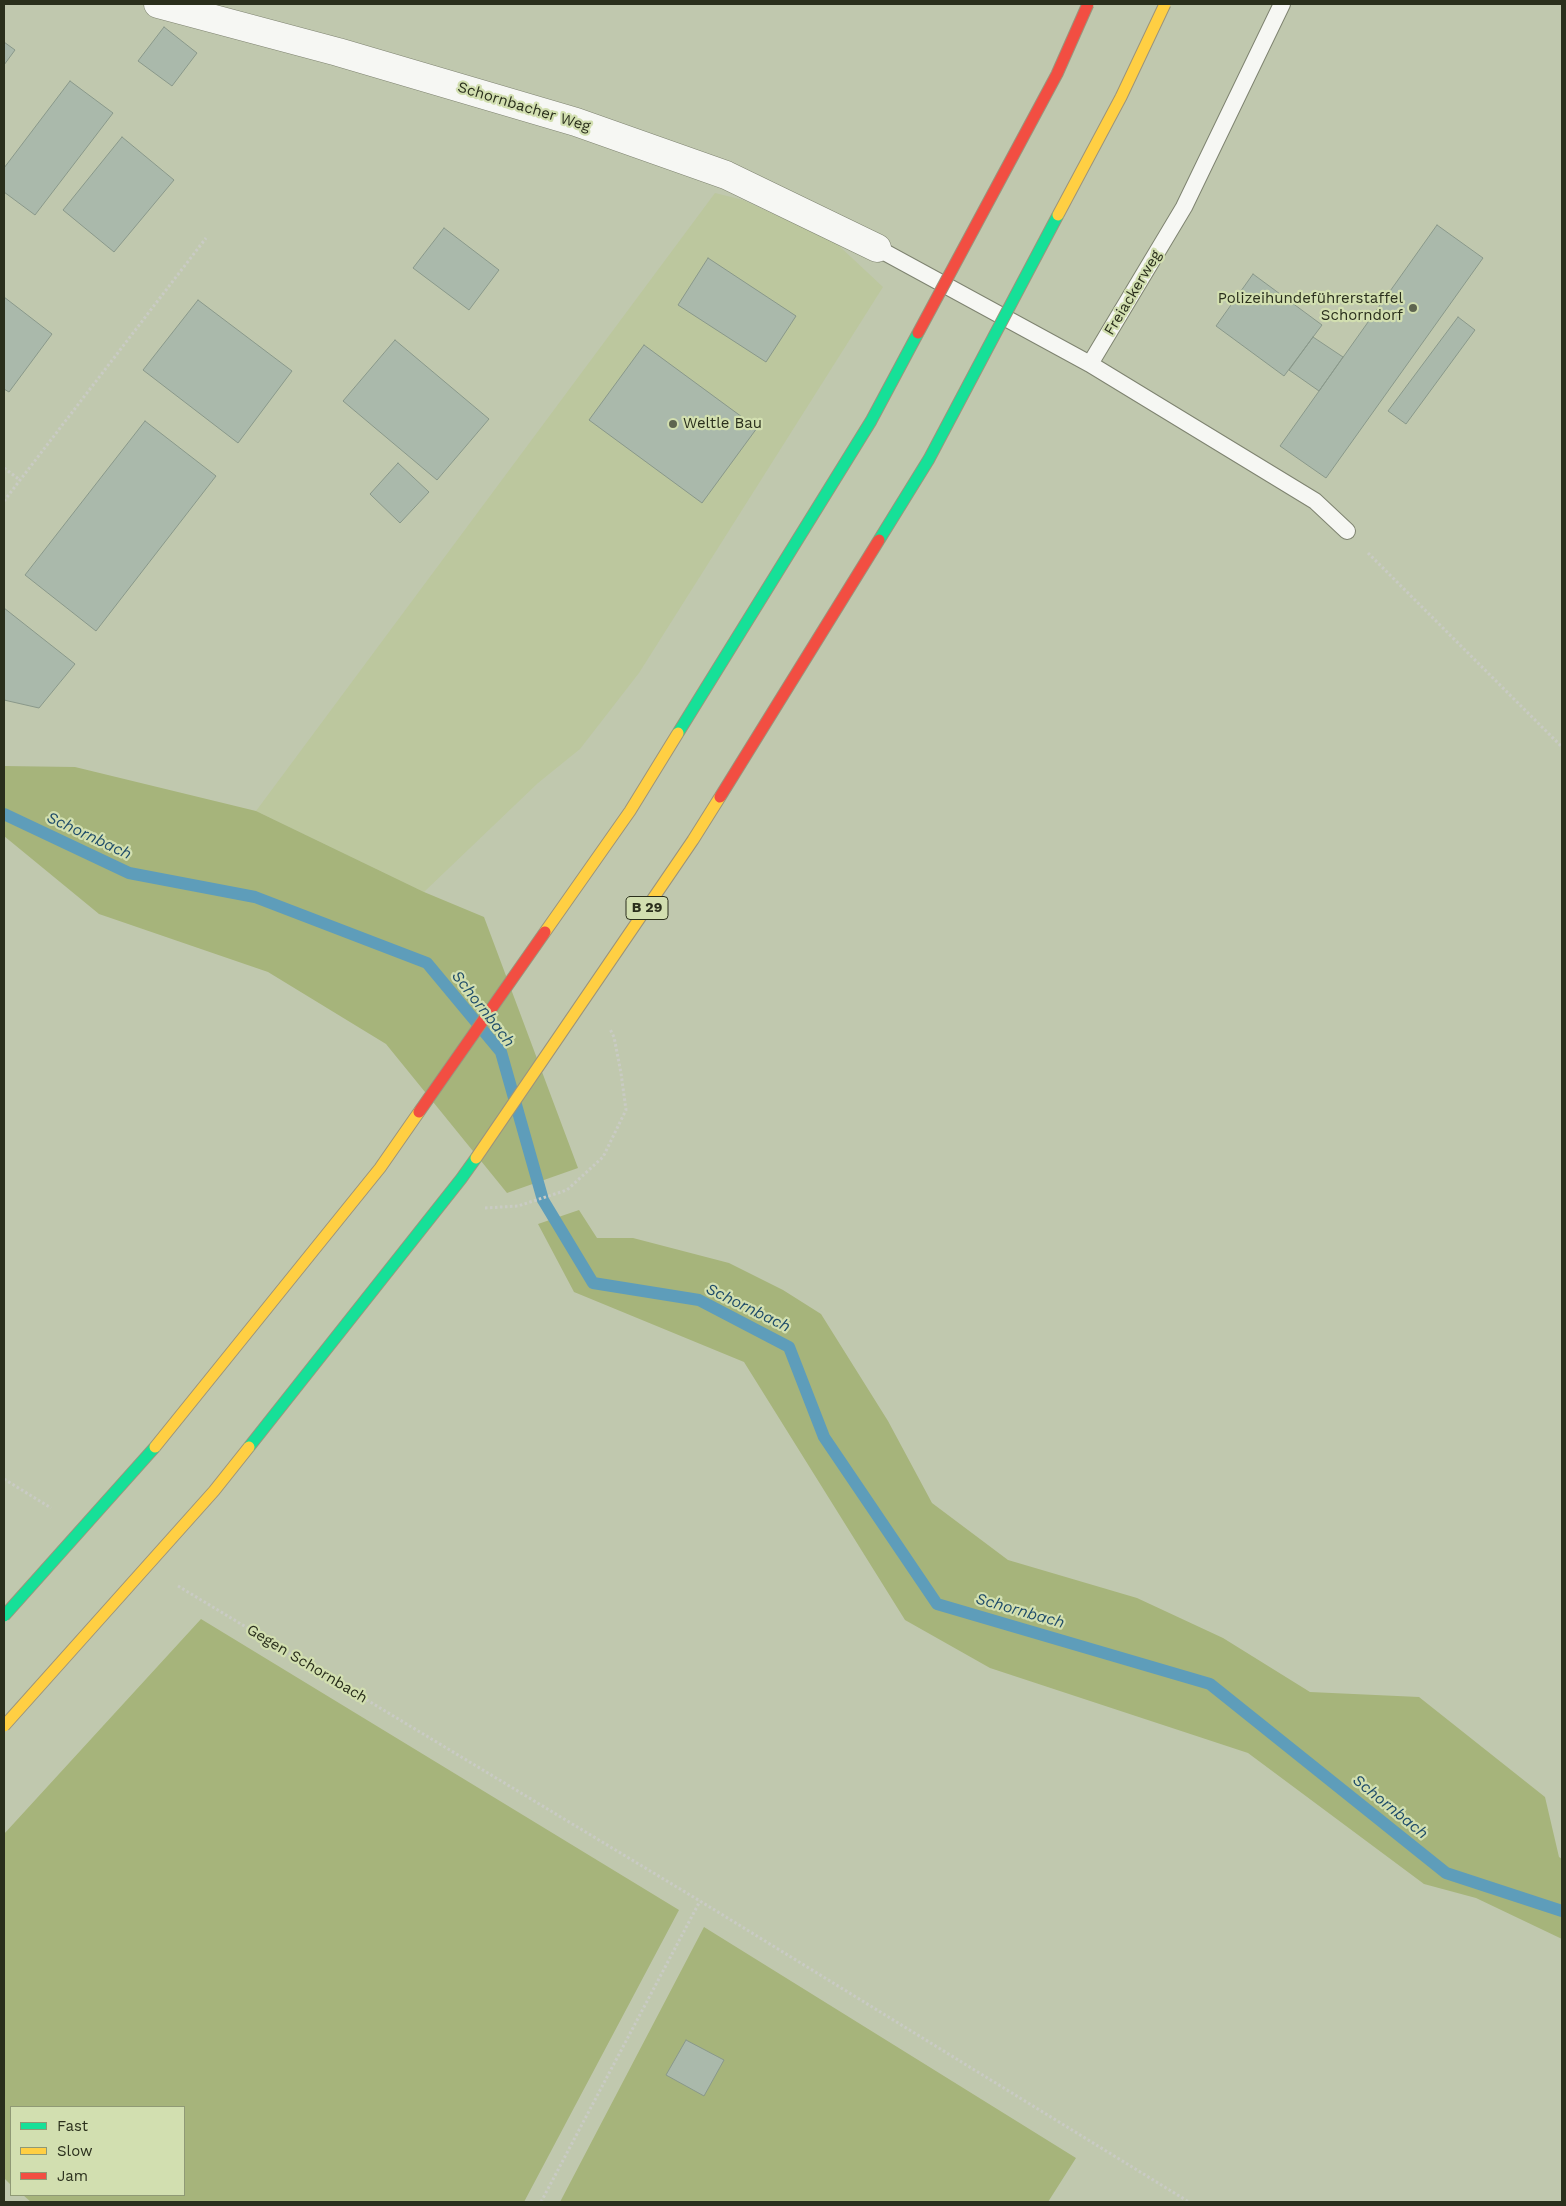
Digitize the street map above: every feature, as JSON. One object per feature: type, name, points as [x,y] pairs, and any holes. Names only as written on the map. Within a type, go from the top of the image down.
[{"type":"highway","points":[[4,1616],[146,1458],[380,1168],[630,811],[871,421],[1057,74],[1088,4]]},
{"type":"highway","name":"B 29","points":[[4,1726],[214,1491],[461,1179],[693,840],[929,458],[1121,97],[1164,4]]},
{"type":"street","name":"Schornbacher Weg","points":[[158,4],[229,12],[338,52],[576,122],[726,175],[877,248]]},
{"type":"lane","name":"Freiackerweg","points":[[1090,364],[1184,207],[1282,4]]},
{"type":"lane","points":[[877,248],[1090,364],[1315,501],[1347,531]]},
{"type":"path","points":[[4,501],[206,238]]},
{"type":"path","points":[[4,468],[20,480]]},
{"type":"path","points":[[1347,531],[1562,747]]},
{"type":"path","points":[[518,1206],[567,1190],[603,1157],[626,1110],[614,1037],[608,1026]]},
{"type":"path","points":[[4,1478],[52,1508]]},
{"type":"path","name":"Gegen Schornbach","points":[[173,1583],[700,1901],[1189,2202]]},
{"type":"path","points":[[541,2202],[700,1901]]},
{"type":"shaded area","points":[[715,193],[743,200],[836,243],[883,287],[639,673],[580,749],[538,783],[424,892],[256,811]]},
{"type":"shaded area","points":[[4,766],[75,767],[256,811],[424,892],[484,917],[578,1168],[507,1193],[386,1044],[268,972],[99,914],[4,836]]},
{"type":"shaded area","points":[[579,1210],[597,1238],[633,1238],[729,1263],[783,1290],[821,1314],[888,1421],[932,1503],[1008,1560],[1137,1598],[1223,1638],[1310,1692],[1419,1697],[1545,1797],[1559,1857],[1562,1859],[1562,1939],[1476,1898],[1424,1884],[1248,1753],[990,1668],[905,1620],[744,1362],[574,1292],[538,1224]]},
{"type":"shaded area","points":[[201,1619],[679,1910],[524,2202],[31,2202],[24,2196],[185,2196],[185,2106],[10,2106],[10,2184],[4,2178],[4,1834]]},
{"type":"shaded area","points":[[704,1927],[1076,2158],[1048,2202],[560,2202]]},
{"type":"building","points":[[164,27],[197,53],[172,86],[138,61]]},
{"type":"building","points":[[4,42],[15,50],[4,65]]},
{"type":"building","points":[[70,81],[113,113],[35,215],[4,192],[4,168]]},
{"type":"building","points":[[122,137],[174,180],[114,252],[63,210]]},
{"type":"building","name":"Polizeihundeführerstaffel Schorndorf","points":[[1437,225],[1483,258],[1326,478],[1280,446]]},
{"type":"building","points":[[444,228],[499,270],[469,310],[413,268]]},
{"type":"building","points":[[708,258],[796,316],[766,362],[678,305]]},
{"type":"building","points":[[1253,274],[1322,325],[1284,376],[1216,326]]},
{"type":"building","points":[[4,297],[52,334],[9,392],[4,389]]},
{"type":"building","points":[[198,300],[292,371],[238,443],[143,370]]},
{"type":"building","points":[[1458,317],[1475,330],[1406,424],[1388,411]]},
{"type":"building","points":[[1313,337],[1343,357],[1319,391],[1289,370]]},
{"type":"building","points":[[395,340],[489,419],[437,480],[343,401]]},
{"type":"building","name":"Weltle Bau","points":[[644,345],[757,428],[702,503],[589,420]]},
{"type":"building","points":[[145,421],[216,476],[96,631],[25,575]]},
{"type":"building","points":[[398,463],[429,492],[400,523],[370,494]]},
{"type":"building","points":[[4,608],[75,664],[39,708],[4,700]]},
{"type":"building","points":[[686,2040],[724,2060],[704,2096],[666,2075]]},
{"type":"waterway","name":"Schornbach","points":[[4,814],[129,873],[255,897],[427,963],[501,1052],[543,1200],[593,1283],[699,1300],[789,1347],[824,1437],[937,1604],[1210,1684],[1446,1873],[1562,1911]]},
{"type":"traffic: fast","points":[[879,540],[929,459],[1058,215]]},
{"type":"traffic: fast","points":[[678,733],[871,421],[918,333]]},
{"type":"traffic: fast","points":[[249,1447],[476,1158]]},
{"type":"traffic: fast","points":[[4,1616],[155,1447]]},
{"type":"traffic: slow","points":[[1058,215],[1121,97],[1165,4]]},
{"type":"traffic: slow","points":[[545,932],[630,811],[678,733]]},
{"type":"traffic: slow","points":[[476,1158],[693,840],[720,797]]},
{"type":"traffic: slow","points":[[155,1447],[380,1168],[419,1112]]},
{"type":"traffic: slow","points":[[4,1726],[214,1491],[249,1447]]},
{"type":"traffic: jam","points":[[918,333],[1057,74],[1088,4]]},
{"type":"traffic: jam","points":[[720,797],[879,540]]},
{"type":"traffic: jam","points":[[419,1112],[545,932]]},
{"type":"place","name":"Polizeihundeführerstaffel Schorndorf","points":[[1413,308]]},
{"type":"place","name":"Weltle Bau","points":[[673,424]]}]
